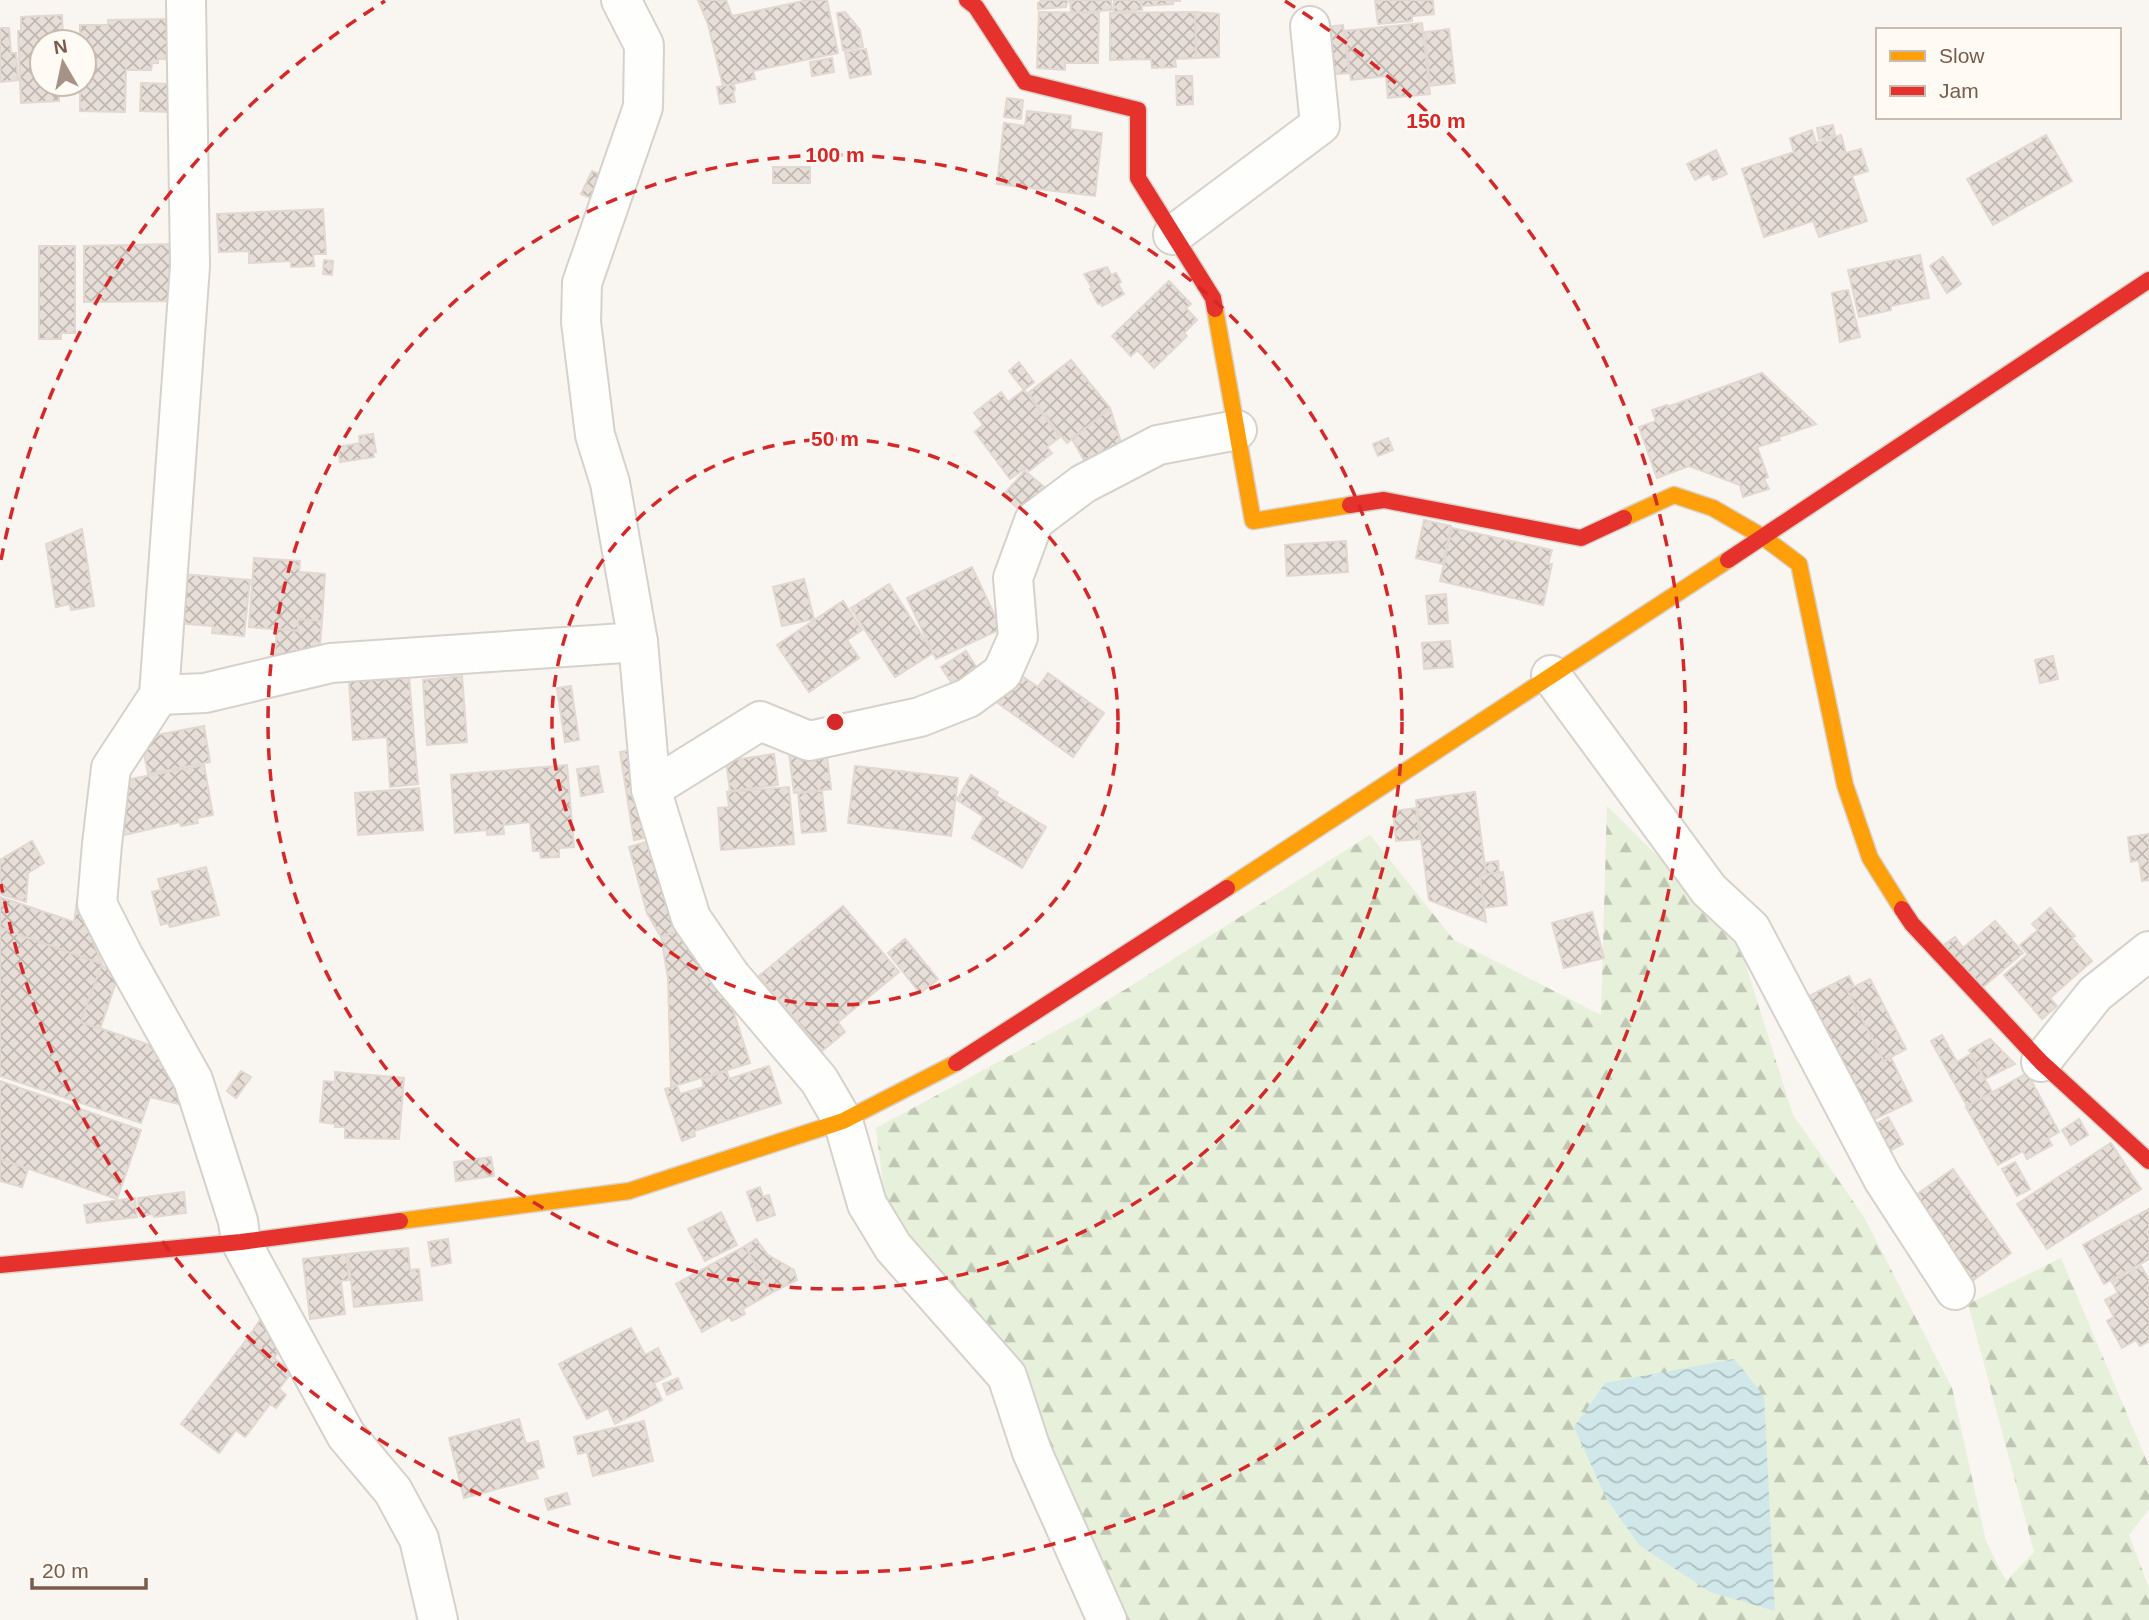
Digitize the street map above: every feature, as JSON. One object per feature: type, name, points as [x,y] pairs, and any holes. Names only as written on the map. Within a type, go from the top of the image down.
[{"type":"street","points":[[173,0],[209,0]]},
{"type":"street","points":[[621,0],[644,45],[643,107],[582,283],[581,322],[595,435],[610,483],[638,642],[651,789],[691,918],[730,975],[819,1080],[843,1121],[867,1205],[893,1247],[1007,1376],[1032,1452],[1107,1620]]},
{"type":"street","points":[[967,0],[976,8],[1025,82],[1138,110],[1138,178],[1213,298],[1253,521],[1384,500],[1581,538],[1674,495],[1713,508],[1763,537],[1799,564],[1845,785],[1870,858],[1912,924],[2041,1062],[2149,1161]]},
{"type":"street","points":[[186,1],[190,266],[159,695],[111,768],[97,904],[193,1080],[238,1221],[241,1242],[346,1435],[393,1491],[419,1539],[438,1620]]},
{"type":"street","points":[[1173,235],[1320,125],[1310,26]]},
{"type":"street","points":[[0,1265],[241,1242],[629,1191],[843,1121],[956,1063],[1763,537],[2149,280]]},
{"type":"street","points":[[651,789],[760,721],[809,741],[920,717],[968,698],[1002,673],[1018,637],[1013,579],[1034,521],[1083,484],[1158,445],[1237,430]]},
{"type":"street","points":[[159,695],[205,693],[331,663],[638,642]]},
{"type":"street","points":[[1551,675],[1709,890],[1751,929],[1883,1178],[1955,1290]]},
{"type":"street","points":[[2041,1062],[2095,994],[2149,951]]},
{"type":"green space","points":[[1607,806],[1736,934],[1793,1115],[1864,1217],[1952,1388],[1986,1541],[2006,1581],[2034,1552],[1968,1304],[2061,1258],[2149,1466],[2149,1509],[2129,1535],[2149,1588],[2149,1620],[1123,1620],[1051,1455],[886,1209],[876,1128],[1083,1016],[1370,835],[1454,940],[1601,1015]]},
{"type":"water","points":[[1734,1359],[1764,1396],[1775,1611],[1710,1592],[1639,1545],[1606,1498],[1574,1427],[1605,1383]]},
{"type":"building","points":[[698,0],[726,0],[732,16],[808,0],[827,0],[838,53],[753,71],[755,79],[723,86],[708,24]]},
{"type":"building","points":[[1042,0],[1068,0],[1066,7],[1038,9],[1038,3]]},
{"type":"building","points":[[1070,0],[1111,0],[1112,10],[1071,13]]},
{"type":"building","points":[[1114,0],[1141,0],[1142,10],[1114,12]]},
{"type":"building","points":[[1141,0],[1180,0],[1180,1],[1141,6]]},
{"type":"building","points":[[1375,0],[1433,0],[1434,14],[1412,16],[1412,21],[1378,24]]},
{"type":"building","points":[[845,12],[860,30],[863,47],[843,50],[837,13]]},
{"type":"building","points":[[1039,12],[1099,13],[1098,63],[1065,63],[1065,70],[1037,68]]},
{"type":"building","points":[[1195,12],[1219,14],[1219,57],[1196,58]]},
{"type":"building","points":[[1195,12],[1196,58],[1175,59],[1176,67],[1152,68],[1151,59],[1110,60],[1110,13]]},
{"type":"building","points":[[62,15],[62,28],[28,28],[28,98],[59,98],[59,101],[21,103],[18,31],[21,31],[21,17]]},
{"type":"building","points":[[170,19],[169,59],[158,59],[158,63],[152,63],[151,70],[126,70],[125,112],[80,111],[80,98],[98,98],[98,28],[80,28],[80,25],[108,25],[108,20]]},
{"type":"building","points":[[1422,23],[1430,94],[1388,98],[1386,76],[1351,80],[1345,31]]},
{"type":"building","points":[[1343,25],[1349,73],[1325,75],[1325,27]]},
{"type":"building","points":[[0,28],[9,28],[11,53],[16,53],[18,80],[0,82]]},
{"type":"building","points":[[1449,29],[1455,83],[1430,86],[1425,32]]},
{"type":"building","points":[[866,49],[871,74],[850,78],[845,52]]},
{"type":"building","points":[[832,58],[834,72],[812,76],[810,62]]},
{"type":"building","points":[[1176,76],[1192,76],[1193,104],[1177,105]]},
{"type":"building","points":[[141,83],[170,84],[170,112],[140,111]]},
{"type":"building","points":[[734,84],[735,102],[720,104],[717,87]]},
{"type":"building","points":[[1007,98],[1023,100],[1021,119],[1004,117]]},
{"type":"building","points":[[1027,111],[1071,116],[1070,129],[1102,133],[1095,196],[997,184],[1004,123],[1025,126]]},
{"type":"building","points":[[1833,125],[1835,136],[1819,139],[1817,128]]},
{"type":"building","points":[[1812,130],[1816,143],[1841,135],[1846,153],[1861,149],[1868,171],[1852,176],[1867,221],[1819,237],[1813,221],[1764,237],[1742,169],[1794,152],[1790,138]]},
{"type":"building","points":[[2046,135],[2072,181],[1993,225],[1967,179]]},
{"type":"building","points":[[1716,150],[1727,174],[1713,180],[1709,173],[1695,180],[1687,164]]},
{"type":"building","points":[[773,167],[810,167],[810,183],[773,183]]},
{"type":"building","points":[[592,171],[606,177],[595,200],[581,194]]},
{"type":"building","points":[[323,209],[326,254],[313,254],[314,266],[291,267],[291,261],[249,263],[249,251],[219,252],[217,214]]},
{"type":"building","points":[[174,244],[174,301],[84,302],[84,246]]},
{"type":"building","points":[[39,246],[75,246],[75,333],[61,333],[61,339],[39,339]]},
{"type":"building","points":[[1920,255],[1929,298],[1891,306],[1891,310],[1859,317],[1848,270]]},
{"type":"building","points":[[1943,257],[1961,284],[1947,293],[1930,266]]},
{"type":"building","points":[[324,260],[333,261],[332,275],[323,274]]},
{"type":"building","points":[[1107,267],[1111,275],[1116,273],[1124,294],[1102,306],[1101,303],[1098,304],[1084,274]]},
{"type":"building","points":[[1169,281],[1191,304],[1186,308],[1197,320],[1184,333],[1187,336],[1154,368],[1137,350],[1131,356],[1112,336]]},
{"type":"building","points":[[1848,290],[1860,337],[1840,342],[1832,293]]},
{"type":"building","points":[[1071,360],[1110,408],[1067,443],[1028,393]]},
{"type":"building","points":[[1019,362],[1034,382],[1024,390],[1009,371]]},
{"type":"building","points":[[1762,373],[1816,424],[1757,447],[1768,477],[1764,479],[1769,489],[1743,497],[1740,485],[1689,466],[1657,478],[1639,427],[1656,421],[1652,410]]},
{"type":"building","points":[[1024,390],[1060,437],[1047,447],[1052,453],[1029,471],[1026,468],[1010,479],[975,432],[983,425],[974,413],[1001,392],[1008,402]]},
{"type":"building","points":[[1110,408],[1122,446],[1084,460],[1072,439]]},
{"type":"building","points":[[373,434],[376,452],[373,452],[374,457],[340,462],[338,447],[360,443],[359,436]]},
{"type":"building","points":[[1388,438],[1393,450],[1378,456],[1373,444]]},
{"type":"building","points":[[1025,471],[1048,490],[1025,515],[1003,495]]},
{"type":"building","points":[[1424,520],[1451,526],[1443,564],[1416,558]]},
{"type":"building","points":[[1452,528],[1552,550],[1548,564],[1552,564],[1543,605],[1440,581]]},
{"type":"building","points":[[82,529],[94,606],[71,610],[70,604],[56,607],[46,544]]},
{"type":"building","points":[[1346,541],[1348,572],[1287,576],[1285,545]]},
{"type":"building","points":[[254,558],[300,561],[299,572],[325,574],[322,621],[298,619],[298,631],[249,627]]},
{"type":"building","points":[[972,567],[1001,629],[936,659],[907,598]]},
{"type":"building","points":[[182,574],[250,580],[244,636],[212,633],[213,626],[177,623]]},
{"type":"building","points":[[804,579],[814,619],[782,626],[773,587]]},
{"type":"building","points":[[889,584],[933,653],[895,677],[851,608]]},
{"type":"building","points":[[1446,594],[1448,623],[1429,624],[1426,596]]},
{"type":"building","points":[[843,601],[862,630],[847,640],[859,658],[809,692],[777,645]]},
{"type":"building","points":[[298,619],[322,621],[319,657],[275,654],[277,629],[298,631]]},
{"type":"building","points":[[1450,641],[1453,667],[1424,669],[1422,643]]},
{"type":"building","points":[[966,651],[980,673],[955,688],[941,667]]},
{"type":"building","points":[[2053,656],[2058,679],[2040,683],[2035,660]]},
{"type":"building","points":[[1048,673],[1104,713],[1073,757],[998,703],[1019,674],[1038,687]]},
{"type":"building","points":[[409,676],[418,784],[390,787],[387,737],[353,740],[349,681]]},
{"type":"building","points":[[462,676],[467,742],[427,745],[423,680]]},
{"type":"building","points":[[571,686],[579,740],[565,742],[557,688]]},
{"type":"building","points":[[204,726],[210,762],[148,774],[143,748],[148,747],[146,737]]},
{"type":"building","points":[[826,749],[831,789],[794,793],[789,753]]},
{"type":"building","points":[[631,750],[645,838],[634,840],[620,752]]},
{"type":"building","points":[[774,754],[778,785],[730,791],[726,761]]},
{"type":"building","points":[[204,765],[213,815],[197,818],[198,823],[181,826],[180,822],[116,837],[120,781]]},
{"type":"building","points":[[567,765],[574,847],[559,848],[559,857],[541,858],[540,851],[533,851],[530,822],[503,825],[504,834],[487,835],[487,830],[455,833],[451,775]]},
{"type":"building","points":[[598,766],[603,792],[581,796],[577,769]]},
{"type":"building","points":[[855,766],[958,778],[951,836],[848,823]]},
{"type":"building","points":[[971,775],[998,792],[996,796],[1046,827],[1022,868],[972,838],[984,817],[957,800]]},
{"type":"building","points":[[789,787],[794,844],[721,850],[718,808],[729,807],[727,792]]},
{"type":"building","points":[[419,788],[423,830],[358,835],[355,793]]},
{"type":"building","points":[[822,791],[826,831],[802,833],[798,793]]},
{"type":"building","points":[[1475,792],[1486,874],[1480,875],[1486,922],[1429,900],[1416,800]]},
{"type":"building","points":[[1416,808],[1420,839],[1396,841],[1393,811]]},
{"type":"building","points":[[2149,834],[2149,880],[2142,881],[2139,860],[2131,862],[2128,837]]},
{"type":"building","points":[[653,840],[683,929],[661,937],[647,913],[629,847]]},
{"type":"building","points":[[32,841],[44,863],[28,873],[26,902],[0,894],[0,860]]},
{"type":"building","points":[[1498,861],[1499,873],[1486,874],[1485,863]]},
{"type":"building","points":[[206,867],[219,915],[170,927],[168,923],[161,925],[152,892],[161,890],[158,879]]},
{"type":"building","points":[[1503,872],[1507,905],[1484,908],[1480,875]]},
{"type":"building","points":[[0,897],[74,922],[77,901],[102,964],[0,928]]},
{"type":"building","points":[[843,906],[899,972],[838,1022],[845,1032],[822,1051],[759,976]]},
{"type":"building","points":[[2050,908],[2075,936],[2072,938],[2092,961],[2050,998],[2057,1006],[2042,1019],[2004,975],[2028,954],[2020,945],[2038,930],[2032,924]]},
{"type":"building","points":[[1592,912],[1604,958],[1564,968],[1552,923]]},
{"type":"building","points":[[1995,921],[2023,953],[1982,988],[1941,947],[1955,937],[1963,948]]},
{"type":"building","points":[[0,928],[102,964],[81,1022],[165,1050],[187,1106],[150,1097],[141,1123],[0,1076]]},
{"type":"building","points":[[683,929],[726,988],[750,1063],[671,1087],[668,978],[661,937]]},
{"type":"building","points":[[905,939],[938,979],[920,993],[888,953]]},
{"type":"building","points":[[101,966],[119,973],[100,1029],[81,1022]]},
{"type":"building","points":[[1849,976],[1854,986],[1847,990],[1884,1061],[1891,1058],[1912,1101],[1865,1124],[1803,999]]},
{"type":"building","points":[[1870,979],[1906,1049],[1884,1061],[1847,990]]},
{"type":"building","points":[[1942,1035],[1957,1062],[1971,1054],[1992,1092],[1967,1106],[1931,1041]]},
{"type":"building","points":[[1990,1039],[2015,1064],[1985,1079],[1969,1050]]},
{"type":"building","points":[[769,1066],[781,1103],[694,1131],[695,1136],[682,1141],[665,1089],[677,1086],[680,1094],[704,1087],[702,1079],[727,1071],[729,1079]]},
{"type":"building","points":[[241,1071],[251,1077],[236,1098],[227,1091]]},
{"type":"building","points":[[335,1072],[404,1078],[399,1139],[345,1138],[345,1127],[320,1122],[324,1081],[335,1082]]},
{"type":"building","points":[[2027,1073],[2059,1132],[2048,1138],[2052,1145],[2027,1159],[2023,1151],[1998,1165],[1966,1107]]},
{"type":"building","points":[[0,1081],[141,1130],[117,1199],[0,1159]]},
{"type":"building","points":[[1888,1117],[1903,1144],[1881,1155],[1867,1129]]},
{"type":"building","points":[[2079,1119],[2088,1135],[2071,1145],[2062,1130]]},
{"type":"building","points":[[2111,1143],[2141,1189],[2047,1249],[2017,1204]]},
{"type":"building","points":[[491,1157],[494,1176],[456,1181],[454,1162]]},
{"type":"building","points":[[0,1159],[28,1169],[22,1187],[0,1181]]},
{"type":"building","points":[[2015,1162],[2030,1189],[2017,1196],[2002,1169]]},
{"type":"building","points":[[1953,1169],[2011,1253],[1972,1281],[1913,1197]]},
{"type":"building","points":[[760,1187],[763,1197],[769,1195],[775,1215],[757,1221],[747,1192]]},
{"type":"building","points":[[184,1192],[186,1213],[140,1216],[138,1198]]},
{"type":"building","points":[[135,1198],[137,1217],[87,1223],[84,1205]]},
{"type":"building","points":[[2149,1209],[2149,1259],[2104,1284],[2083,1245]]},
{"type":"building","points":[[721,1212],[737,1245],[705,1261],[688,1229]]},
{"type":"building","points":[[448,1239],[451,1263],[432,1266],[428,1242]]},
{"type":"building","points":[[756,1239],[768,1255],[794,1270],[797,1280],[771,1293],[745,1246]]},
{"type":"building","points":[[745,1246],[771,1293],[743,1309],[745,1314],[732,1321],[729,1317],[702,1332],[676,1284]]},
{"type":"building","points":[[408,1248],[410,1270],[419,1269],[422,1300],[354,1307],[348,1254]]},
{"type":"building","points":[[346,1254],[349,1280],[341,1281],[345,1314],[310,1319],[303,1259]]},
{"type":"building","points":[[2141,1266],[2149,1280],[2149,1341],[2140,1346],[2136,1340],[2122,1348],[2107,1321],[2114,1317],[2105,1300],[2118,1293],[2112,1282]]},
{"type":"building","points":[[264,1314],[282,1346],[274,1358],[248,1338]]},
{"type":"building","points":[[631,1328],[645,1355],[658,1348],[671,1374],[654,1383],[662,1400],[615,1424],[608,1408],[587,1419],[559,1364]]},
{"type":"building","points":[[248,1338],[292,1372],[279,1389],[286,1395],[276,1408],[270,1404],[245,1437],[236,1430],[219,1453],[181,1424]]},
{"type":"building","points":[[678,1378],[682,1388],[667,1395],[663,1384]]},
{"type":"building","points":[[519,1419],[526,1444],[538,1441],[544,1467],[535,1470],[538,1478],[464,1498],[449,1438]]},
{"type":"building","points":[[644,1421],[653,1461],[593,1476],[587,1452],[578,1454],[574,1437]]},
{"type":"building","points":[[567,1493],[570,1504],[548,1510],[545,1499]]},
{"type":"traffic: slow","points":[[1215,309],[1253,521],[1350,505]]},
{"type":"traffic: slow","points":[[1624,518],[1674,495],[1713,508],[1763,537],[1799,564],[1845,785],[1870,858],[1902,909]]},
{"type":"traffic: slow","points":[[1227,888],[1728,560]]},
{"type":"traffic: slow","points":[[400,1221],[629,1191],[843,1121],[956,1063]]},
{"type":"traffic: jam","points":[[967,0],[976,7],[1025,82],[1138,110],[1138,178],[1213,298],[1215,309]]},
{"type":"traffic: jam","points":[[1728,560],[2149,280]]},
{"type":"traffic: jam","points":[[1350,505],[1384,500],[1581,538],[1624,518]]},
{"type":"traffic: jam","points":[[956,1063],[1227,888]]},
{"type":"traffic: jam","points":[[1902,909],[1912,924],[2041,1062],[2149,1161]]},
{"type":"traffic: jam","points":[[0,1265],[241,1242],[400,1221]]}]
